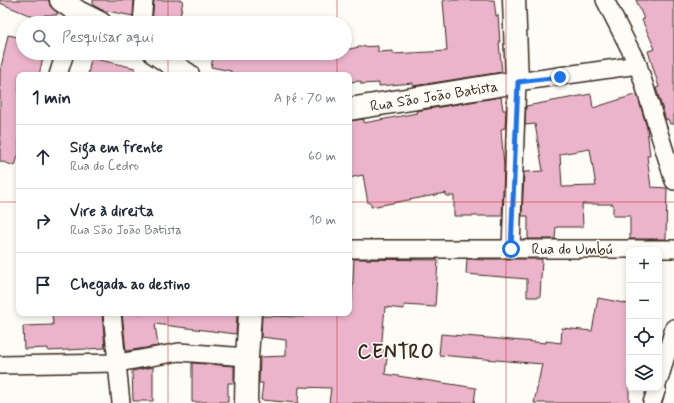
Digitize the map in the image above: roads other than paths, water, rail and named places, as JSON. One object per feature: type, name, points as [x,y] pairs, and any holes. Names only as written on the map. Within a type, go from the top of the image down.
[{"type":"street","points":[[143,16],[144,0]]},
{"type":"street","points":[[511,249],[518,82],[514,0]]},
{"type":"street","points":[[605,0],[638,65],[674,181]]},
{"type":"street","points":[[71,12],[82,16]]},
{"type":"street","points":[[59,72],[63,60]]},
{"type":"street","points":[[166,60],[184,72]]},
{"type":"street","name":"Rua São João Batista","points":[[352,109],[518,82],[638,65]]},
{"type":"street","name":"Rua do Umbú","points":[[352,249],[674,249]]},
{"type":"street","points":[[112,316],[121,403]]},
{"type":"street","points":[[246,403],[250,316]]},
{"type":"street","points":[[662,370],[674,328]]},
{"type":"street","points":[[0,365],[118,363],[179,352],[247,357]]},
{"type":"street","points":[[652,403],[656,391]]},
{"type":"district","name":"CENTRO","points":[[396,351]]}]
